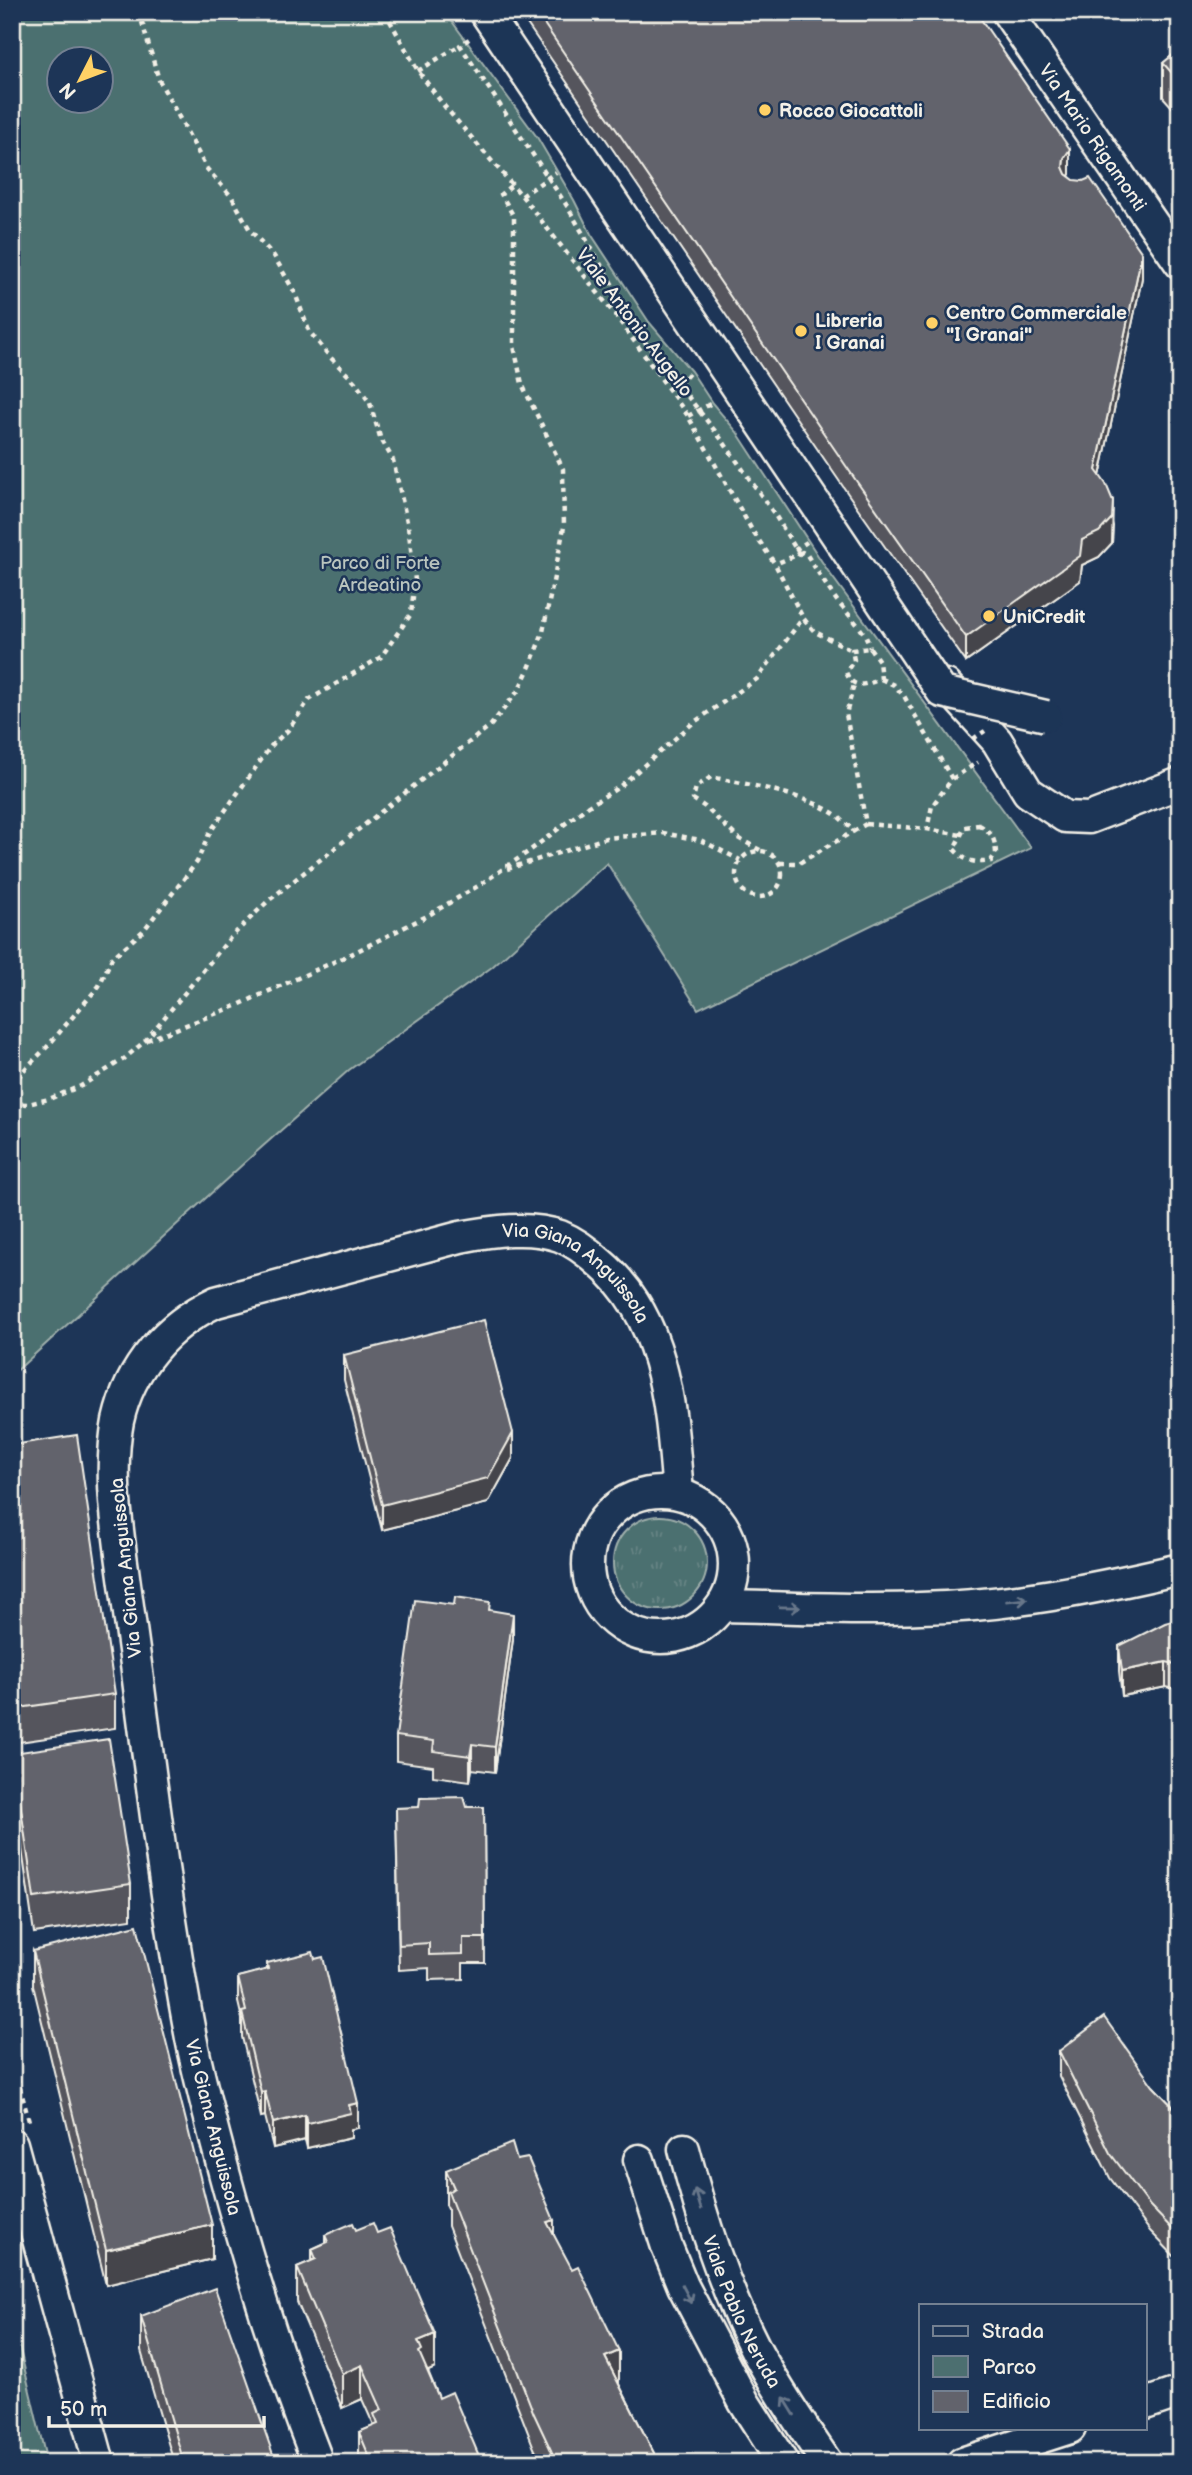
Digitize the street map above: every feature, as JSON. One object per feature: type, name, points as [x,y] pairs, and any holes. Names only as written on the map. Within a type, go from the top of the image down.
[{"type":"street","name":"Via Mario Rigamonti","points":[[1007,12],[1101,173],[1180,263]]},
{"type":"street","points":[[484,20],[942,692],[1046,716]]},
{"type":"street","points":[[484,20],[933,671],[997,741],[1028,792],[1065,817],[1089,818],[1180,783]]},
{"type":"street","name":"Via Giana Anguissola","points":[[318,2463],[252,2274],[191,2040],[166,1893],[117,1524],[114,1458],[119,1419],[126,1399],[134,1378],[152,1350],[183,1320],[216,1303],[460,1237],[488,1232],[526,1231],[550,1234],[578,1245],[608,1269],[626,1288],[646,1324],[662,1367],[671,1411],[678,1493]]},
{"type":"street","points":[[643,1493],[678,1493],[695,1499],[710,1509],[722,1523],[730,1538],[734,1573],[730,1590],[722,1606],[696,1629],[680,1636],[644,1636],[613,1620],[601,1607],[593,1591],[589,1573],[593,1539],[612,1510],[627,1500],[643,1493]]},
{"type":"street","points":[[722,1606],[923,1608],[1038,1598],[1180,1569]]},
{"type":"street","points":[[12,2144],[99,2463]]},
{"type":"street","name":"Viale Pablo Neruda","points":[[684,2150],[708,2234],[744,2324],[766,2368],[827,2463]]},
{"type":"street","name":"Viale Pablo Neruda","points":[[639,2161],[683,2287],[744,2402],[783,2463]]},
{"type":"street","points":[[1146,2404],[1180,2392]]},
{"type":"street","points":[[962,2463],[1064,2430]]},
{"type":"path","points":[[12,1097],[15,1082],[23,1071],[99,986],[113,958],[143,931],[197,862],[210,832],[271,746],[288,730],[309,700],[381,657],[411,614],[415,580],[408,526],[393,460],[380,437],[370,403],[355,382],[330,358],[309,331],[295,293],[274,256],[250,230],[232,197],[207,169],[159,80],[139,12]]},
{"type":"path","name":"Viale Antonio Augello","points":[[385,12],[418,71],[445,107],[513,184],[619,320],[688,416],[753,533],[775,564],[803,618],[815,632],[852,650]]},
{"type":"path","points":[[418,71],[460,45],[484,20]]},
{"type":"path","points":[[460,45],[567,206],[615,289],[628,319],[722,440],[775,515],[797,552],[807,555],[835,599],[858,629],[868,637],[870,648],[878,661],[881,679]]},
{"type":"path","points":[[522,196],[556,172]]},
{"type":"path","points":[[12,1103],[28,1104],[49,1099],[81,1086],[124,1059],[145,1041],[230,938],[268,901],[491,725],[518,691],[542,632],[564,527],[563,469],[522,384],[514,346],[514,217],[501,194],[513,184]]},
{"type":"path","points":[[567,206],[574,200]]},
{"type":"path","points":[[679,385],[691,371]]},
{"type":"path","points":[[688,416],[712,403]]},
{"type":"path","points":[[775,515],[786,508]]},
{"type":"path","points":[[775,564],[797,552],[807,542]]},
{"type":"path","points":[[145,1041],[236,1006],[349,955],[427,916],[500,871],[587,807],[619,787],[693,723],[757,679],[803,618]]},
{"type":"path","points":[[870,648],[852,650],[854,660],[846,672],[849,680],[860,686],[881,679],[894,685],[904,696],[952,779]]},
{"type":"path","points":[[854,685],[846,714],[866,824]]},
{"type":"path","points":[[927,829],[932,806],[952,779],[963,773]]},
{"type":"path","points":[[760,850],[740,860],[736,871],[743,891],[753,897],[774,891],[780,882],[780,863],[772,853],[738,838],[693,799],[696,787],[711,777],[790,796],[834,813],[854,831]]},
{"type":"path","points":[[780,863],[799,863],[866,824],[961,835]]},
{"type":"path","points":[[979,825],[989,831],[995,842],[996,853],[991,862],[979,863],[962,859],[954,849],[961,835],[965,827],[979,825]]},
{"type":"path","points":[[500,871],[606,838],[663,833],[700,841],[740,860]]},
{"type":"green space","name":"Parco di Forte Ardeatino","points":[[12,12],[445,12],[537,137],[591,234],[649,322],[691,371],[712,403],[737,432],[828,571],[1031,848],[698,1009],[607,863],[492,967],[349,1070],[12,1375]]},
{"type":"green space","points":[[660,1516],[678,1520],[693,1530],[703,1545],[707,1563],[703,1581],[693,1596],[678,1606],[660,1610],[642,1606],[627,1596],[617,1581],[613,1563],[617,1545],[627,1530],[642,1520]]},
{"type":"green space","points":[[12,2316],[47,2463],[12,2463]]},
{"type":"building","name":"Centro Commerciale \"I Granai\"","points":[[536,12],[976,12],[1070,149],[1064,158],[1063,167],[1066,174],[1074,180],[1083,181],[1090,178],[1142,253],[1096,470],[1113,501],[1112,518],[1099,532],[1082,540],[1080,556],[966,637]]},
{"type":"building","points":[[1180,49],[1180,82],[1163,63]]},
{"type":"building","points":[[484,1320],[513,1433],[488,1478],[382,1505],[344,1355]]},
{"type":"building","points":[[77,1435],[115,1694],[12,1709],[12,1445]]},
{"type":"building","points":[[455,1597],[490,1602],[489,1610],[513,1614],[495,1747],[472,1744],[470,1756],[433,1751],[434,1741],[396,1736],[415,1600],[454,1605]]},
{"type":"building","points":[[1180,1619],[1180,1665],[1166,1662],[1122,1671],[1119,1646],[1165,1623]]},
{"type":"building","points":[[109,1739],[131,1884],[34,1898],[13,1753]]},
{"type":"building","points":[[464,1797],[467,1807],[484,1807],[485,1938],[463,1938],[463,1954],[429,1955],[429,1943],[399,1945],[396,1808],[419,1807],[420,1798]]},
{"type":"building","points":[[137,1925],[212,2225],[106,2250],[33,1951]]},
{"type":"building","points":[[313,1952],[315,1959],[323,1957],[358,2103],[349,2105],[351,2113],[307,2123],[305,2115],[273,2123],[265,2091],[261,2092],[242,2012],[246,2011],[238,1977],[268,1969],[267,1963]]},
{"type":"building","points":[[1104,2017],[1153,2086],[1180,2114],[1180,2237],[1150,2206],[1110,2153],[1059,2051]]},
{"type":"building","points":[[512,2143],[517,2160],[528,2158],[554,2220],[547,2222],[572,2269],[578,2266],[619,2351],[605,2357],[659,2463],[557,2463],[534,2414],[448,2192],[454,2188],[446,2170]]},
{"type":"building","points":[[353,2223],[356,2230],[373,2223],[377,2233],[390,2228],[435,2334],[418,2341],[422,2350],[419,2352],[439,2398],[452,2392],[482,2463],[372,2463],[359,2432],[378,2424],[374,2414],[382,2410],[362,2365],[342,2374],[297,2267],[316,2259],[312,2249],[328,2242],[325,2235]]},
{"type":"building","points":[[215,2288],[276,2463],[184,2463],[141,2316]]},
{"type":"place","name":"Rocco Giocattoli","points":[[765,110]]},
{"type":"place","name":"Centro Commerciale \"I Granai\"","points":[[932,323]]},
{"type":"place","name":"Libreria I Granai","points":[[801,331]]},
{"type":"place","name":"UniCredit","points":[[989,616]]}]
